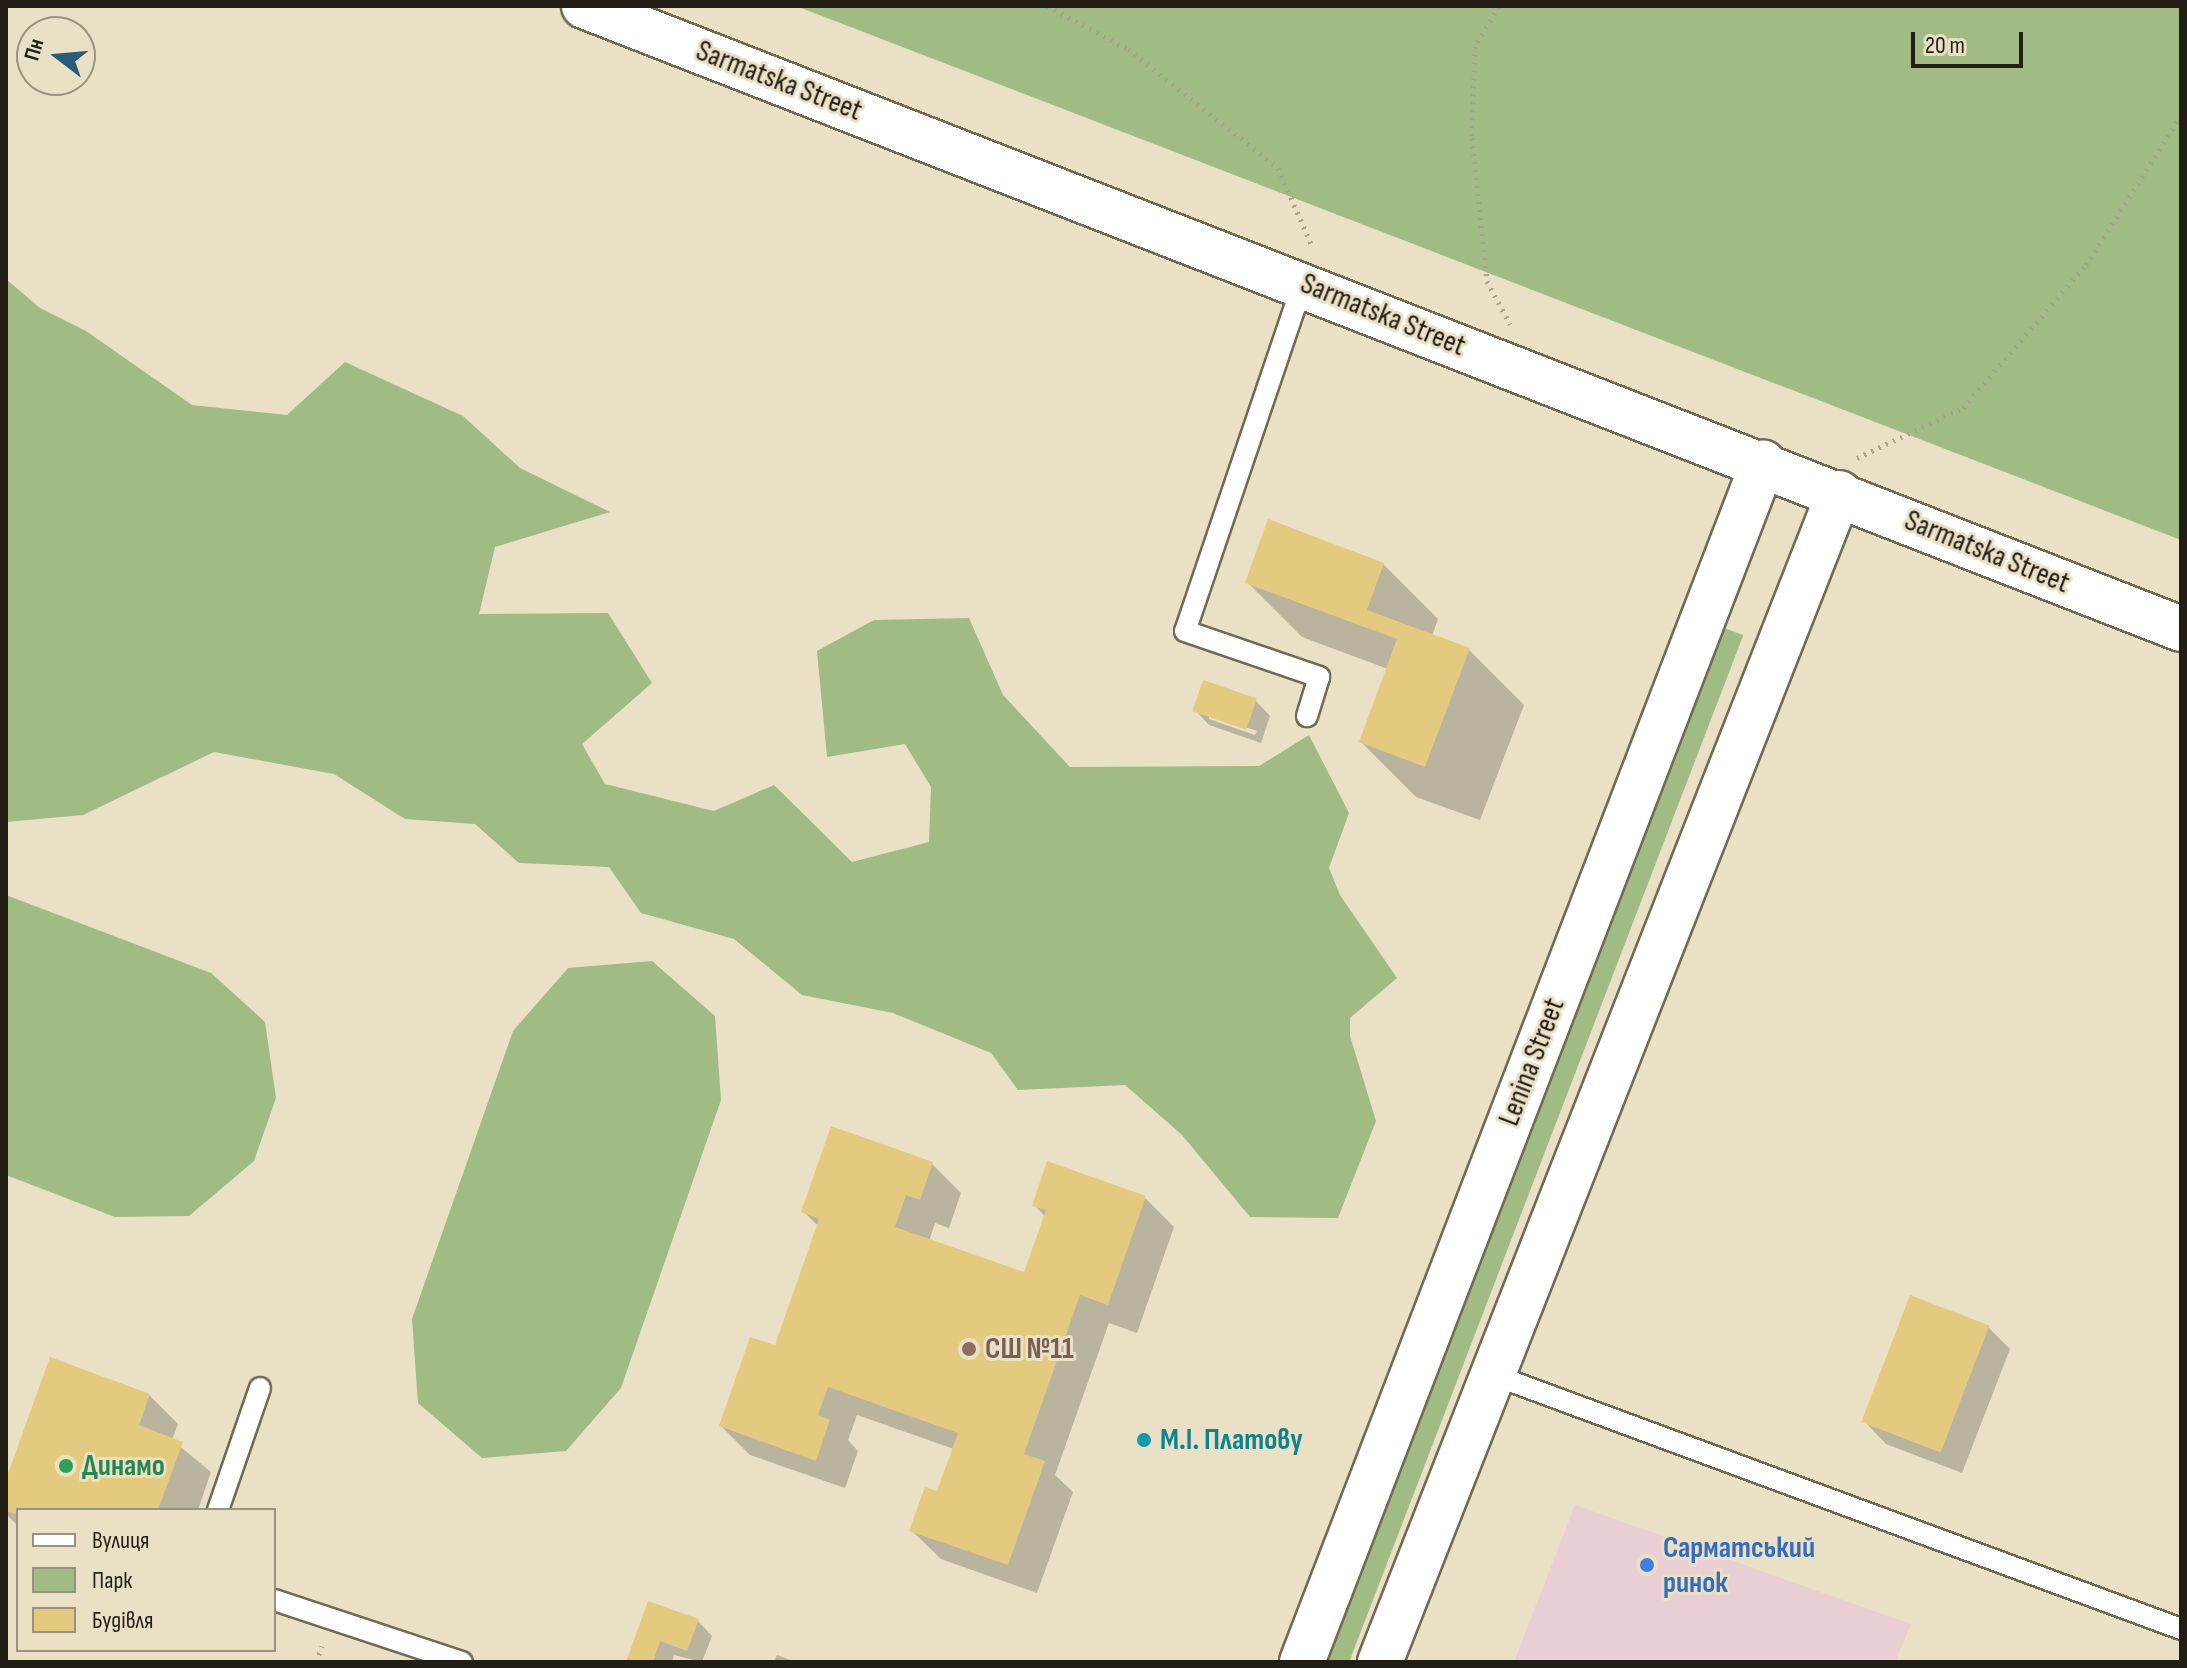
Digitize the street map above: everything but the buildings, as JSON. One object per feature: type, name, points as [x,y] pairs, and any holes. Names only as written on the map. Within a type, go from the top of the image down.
[{"type":"street","name":"Sarmatska Street","points":[[584,6],[1318,289],[2181,629]]},
{"type":"street","name":"Lenina Street","points":[[1302,1662],[1763,463]]},
{"type":"street","points":[[1380,1662],[1824,487]]},
{"type":"lane","points":[[1307,716],[1319,677],[1185,631],[1318,289]]},
{"type":"lane","points":[[1489,1373],[2181,1629]]},
{"type":"lane","points":[[219,1508],[260,1388]]},
{"type":"lane","points":[[276,1601],[462,1662]]},
{"type":"path","points":[[1047,6],[1128,49],[1278,168],[1318,289]]},
{"type":"path","points":[[1499,6],[1475,46],[1475,195],[1487,281],[1538,377]]},
{"type":"path","points":[[1824,487],[1963,408],[2086,265],[2181,116]]},
{"type":"shaded area","name":"Сарматський ринок","points":[[1575,1505],[1911,1624],[1895,1662],[1514,1662]]},
{"type":"green space","points":[[796,6],[2181,6],[2181,540]]},
{"type":"green space","points":[[6,279],[40,308],[86,331],[192,405],[287,415],[345,362],[463,416],[520,468],[610,512],[495,547],[479,614],[608,613],[652,683],[582,744],[605,784],[714,811],[774,785],[852,862],[929,842],[931,787],[905,744],[827,757],[817,651],[874,620],[969,618],[1003,695],[1070,767],[1259,766],[1309,735],[1349,813],[1329,868],[1340,895],[1397,978],[1350,1018],[1350,1036],[1376,1121],[1338,1218],[1250,1217],[1182,1135],[1125,1085],[1018,1090],[991,1053],[893,1013],[802,995],[734,939],[641,913],[609,867],[519,863],[475,824],[405,819],[334,774],[214,752],[83,815],[6,822]]},
{"type":"green space","points":[[1719,626],[1743,635],[1349,1662],[1322,1660]]},
{"type":"green space","points":[[6,895],[211,973],[265,1022],[276,1098],[254,1161],[189,1216],[115,1217],[6,1175]]},
{"type":"green space","points":[[652,961],[715,1016],[721,1100],[621,1388],[566,1451],[482,1458],[418,1403],[412,1319],[513,1031],[568,968]]},
{"type":"place","name":"СШ №11","points":[[969,1349]]},
{"type":"place","name":"М.І. Платову","points":[[1144,1440]]},
{"type":"place","name":"Динамо","points":[[66,1466]]},
{"type":"place","name":"Сарматський ринок","points":[[1647,1565]]}]
